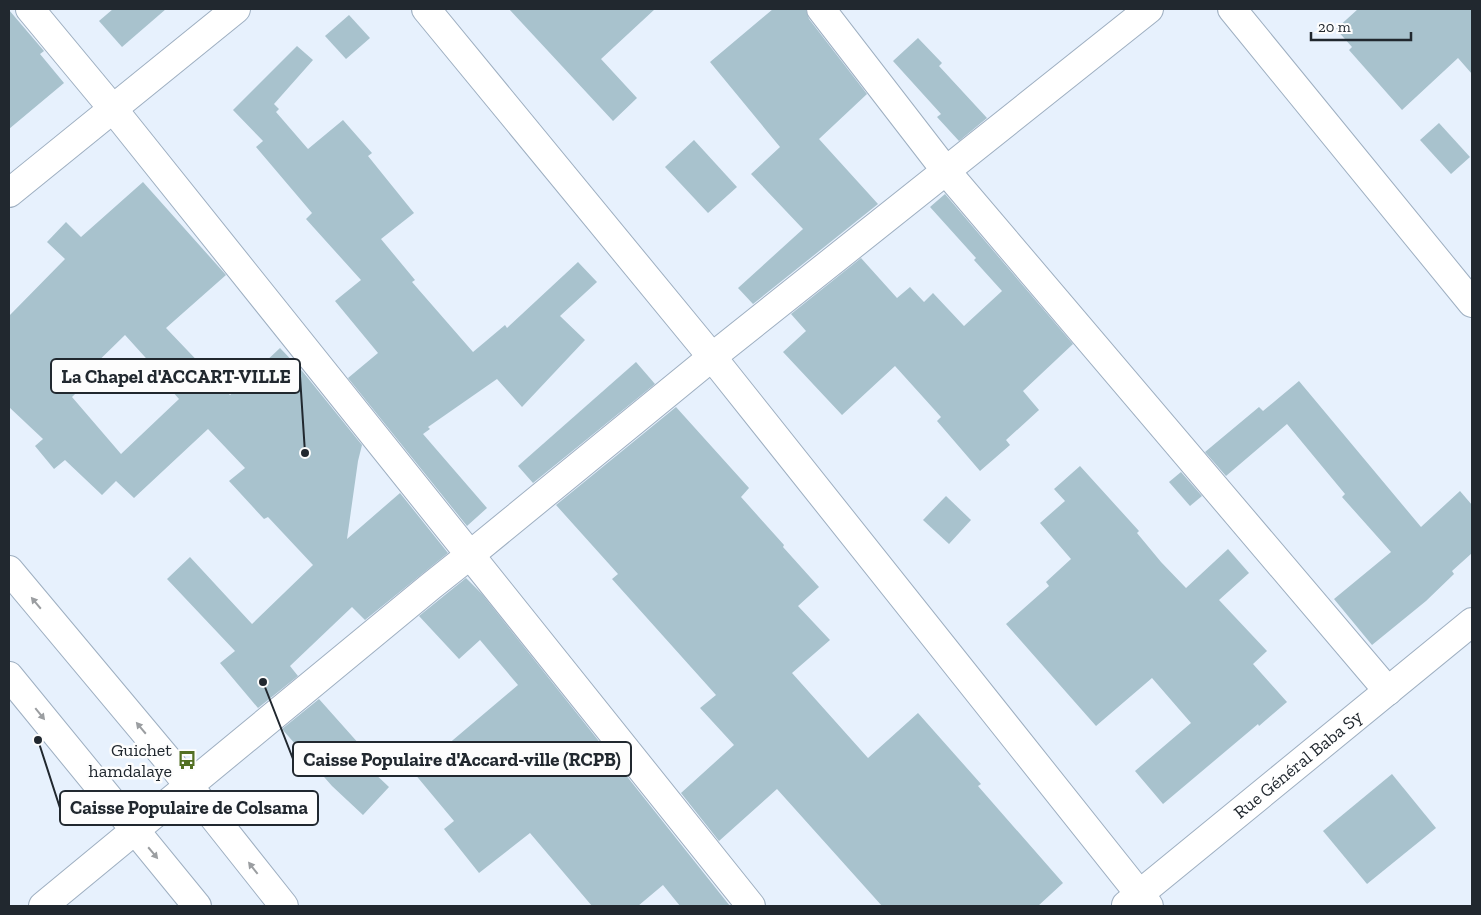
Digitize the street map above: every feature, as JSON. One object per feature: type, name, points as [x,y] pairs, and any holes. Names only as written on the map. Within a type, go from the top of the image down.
[{"type":"street","points":[[30,9],[113,109],[751,906]]},
{"type":"street","points":[[9,193],[236,9]]},
{"type":"street","points":[[426,9],[712,356],[1137,902]]},
{"type":"street","points":[[821,9],[946,170],[1388,691]]},
{"type":"street","points":[[44,906],[712,356],[1149,9]]},
{"type":"street","points":[[1232,9],[1472,303]]},
{"type":"street","points":[[9,570],[189,786],[284,906]]},
{"type":"street","name":"Rue Général Baba Sy","points":[[1137,902],[1472,622]]},
{"type":"street","points":[[9,676],[197,906]]},
{"type":"building","points":[[113,9],[166,9],[122,47],[99,21]]},
{"type":"building","points":[[509,9],[655,9],[601,59],[637,98],[613,121]]},
{"type":"building","points":[[773,9],[806,9],[809,19],[867,94],[819,139],[878,204],[753,304],[738,288],[803,229],[751,174],[780,147],[710,62]]},
{"type":"building","points":[[1358,9],[1472,9],[1472,74],[1458,58],[1402,110],[1349,50],[1352,47],[1336,29]]},
{"type":"building","points":[[9,10],[44,51],[40,54],[64,83],[9,129]]},
{"type":"building","points":[[349,15],[370,38],[346,59],[325,36]]},
{"type":"building","points":[[918,38],[942,63],[939,66],[987,118],[959,141],[937,117],[941,114],[893,61]]},
{"type":"building","points":[[297,46],[313,60],[274,104],[279,109],[276,112],[308,149],[343,120],[372,153],[368,156],[414,213],[381,239],[415,280],[412,282],[473,352],[505,325],[507,328],[578,262],[597,282],[560,316],[585,340],[522,407],[497,379],[428,427],[430,429],[423,434],[487,508],[467,526],[348,378],[378,353],[335,301],[361,280],[306,219],[312,213],[256,147],[263,141],[233,110]]},
{"type":"building","points":[[1439,123],[1470,157],[1451,174],[1420,140]]},
{"type":"building","points":[[694,140],[737,187],[708,213],[665,167]]},
{"type":"building","points":[[143,182],[226,275],[166,328],[230,395],[280,348],[303,372],[362,445],[347,539],[400,493],[448,553],[365,620],[352,607],[290,666],[298,676],[258,708],[220,663],[235,651],[167,579],[190,557],[252,624],[313,565],[268,517],[264,519],[229,481],[245,468],[208,429],[134,498],[116,481],[102,495],[65,460],[54,469],[35,446],[43,439],[9,407],[9,316],[65,259],[47,242],[66,222],[81,237]],"holes":[[[125,335],[174,389],[172,391],[179,399],[121,454],[72,397],[85,384],[80,379]]]},
{"type":"building","points":[[945,194],[1073,344],[1023,391],[1039,410],[1006,440],[1010,445],[980,471],[937,421],[941,417],[895,366],[842,415],[783,352],[806,331],[791,314],[861,258],[897,298],[910,287],[924,302],[933,293],[964,326],[1002,291],[974,260],[976,258],[930,207]]},
{"type":"building","points":[[636,362],[655,384],[533,483],[518,466]]},
{"type":"building","points":[[1299,381],[1421,527],[1460,491],[1472,505],[1472,553],[1452,571],[1454,574],[1426,601],[1372,645],[1334,599],[1391,552],[1342,497],[1345,494],[1287,424],[1226,476],[1205,452],[1259,407],[1263,411]]},
{"type":"building","points":[[676,407],[749,488],[741,497],[819,587],[798,606],[830,640],[792,673],[868,758],[918,713],[981,784],[978,786],[1063,883],[1038,906],[882,906],[777,789],[719,841],[681,793],[734,745],[700,708],[716,695],[612,579],[618,574],[556,505]]},
{"type":"building","points":[[1080,466],[1139,531],[1137,533],[1186,588],[1228,549],[1249,573],[1219,600],[1267,651],[1253,664],[1287,702],[1163,804],[1135,771],[1191,723],[1152,678],[1096,726],[1006,624],[1049,586],[1046,582],[1071,559],[1040,523],[1065,501],[1054,489]]},
{"type":"building","points":[[1181,472],[1202,496],[1190,506],[1169,482]]},
{"type":"building","points":[[946,496],[971,520],[949,544],[923,520]]},
{"type":"building","points":[[466,578],[482,594],[730,906],[680,906],[663,885],[638,906],[592,906],[530,833],[479,873],[444,829],[454,821],[414,773],[518,685],[480,640],[459,659],[419,616]]},
{"type":"building","points":[[319,699],[360,745],[352,752],[389,787],[363,815],[332,786],[282,729]]},
{"type":"building","points":[[1392,774],[1436,828],[1367,884],[1323,831]]},
{"type":"place","name":"La Chapel d'ACCART-VILLE","points":[[305,453]]},
{"type":"place","name":"Caisse Populaire d'Accard-ville (RCPB)","points":[[263,682]]},
{"type":"place","name":"Caisse Populaire de Colsama","points":[[38,740]]},
{"type":"place","name":"Guichet hamdalaye","points":[[187,760]]}]
